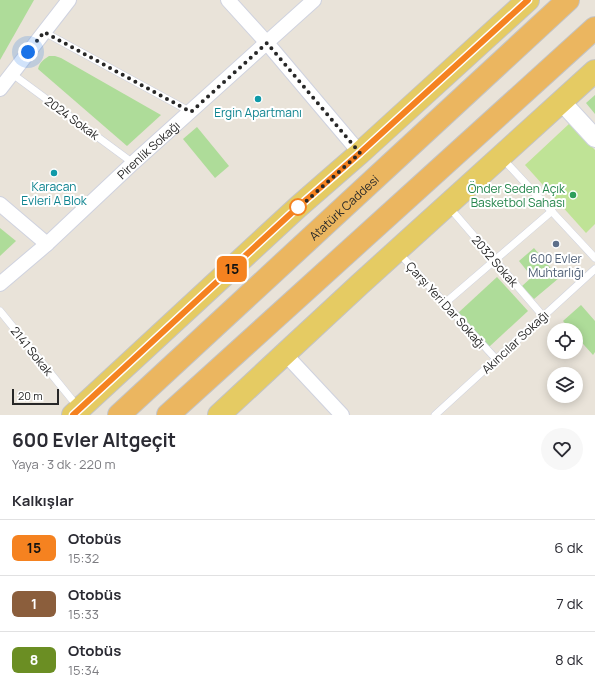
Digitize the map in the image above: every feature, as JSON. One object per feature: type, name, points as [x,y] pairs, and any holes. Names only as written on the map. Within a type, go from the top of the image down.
[{"type":"highway","name":"Atatürk Caddesi","points":[[119,415],[568,0]]},
{"type":"highway","points":[[168,415],[595,28]]},
{"type":"main road","points":[[77,412],[298,207],[360,153],[528,0]]},
{"type":"main road","points":[[219,415],[359,284],[595,71]]},
{"type":"street","points":[[0,89],[69,0]]},
{"type":"street","points":[[228,0],[267,43],[360,153]]},
{"type":"street","name":"Pirenlik Sokağı","points":[[0,284],[314,0]]},
{"type":"street","points":[[561,101],[595,138]]},
{"type":"street","points":[[0,204],[46,244]]},
{"type":"street","points":[[285,354],[342,415]]},
{"type":"lane","points":[[44,32],[191,112]]},
{"type":"lane","name":"2024 Sokak","points":[[11,73],[133,163]]},
{"type":"lane","points":[[501,156],[595,258]]},
{"type":"lane","name":"2032 Sokak","points":[[448,205],[543,316]]},
{"type":"lane","points":[[445,303],[552,211]]},
{"type":"lane","name":"Çarşı Yeri Dar Sokağı","points":[[397,250],[496,359]]},
{"type":"lane","name":"Akıncılar Sokağı","points":[[435,415],[595,269]]},
{"type":"lane","name":"2141 Sokak","points":[[0,311],[77,412]]},
{"type":"green space","points":[[0,0],[34,0],[0,60]]},
{"type":"green space","points":[[49,56],[61,58],[161,115],[127,146],[38,69],[42,61]]},
{"type":"green space","points":[[595,95],[595,114],[586,103]]},
{"type":"green space","name":"Önder Seden Açık Basketbol Sahası","points":[[570,123],[595,150],[595,224],[586,233],[525,165]]},
{"type":"green space","points":[[197,127],[229,166],[215,178],[183,139]]},
{"type":"green space","points":[[0,228],[16,241],[0,256]]},
{"type":"green space","points":[[534,248],[559,278],[534,299],[522,286],[532,277],[519,261]]},
{"type":"green space","points":[[497,277],[528,311],[489,347],[458,313]]},
{"type":"green space","points":[[581,305],[595,321],[595,352],[593,355],[583,344],[583,323],[565,323],[563,321]]},
{"type":"bus line","name":"15","points":[[73,415],[298,207],[360,153],[528,0]]},
{"type":"place","name":"Ergin Apartmanı","points":[[258,99]]},
{"type":"place","name":"Karacan Evleri A Blok","points":[[54,173]]},
{"type":"place","name":"Önder Seden Açık Basketbol Sahası","points":[[573,195]]},
{"type":"place","name":"600 Evler Muhtarlığı","points":[[556,244]]},
{"type":"route","points":[[28,52],[44,32],[191,112],[267,43],[360,153],[298,207]]}]
